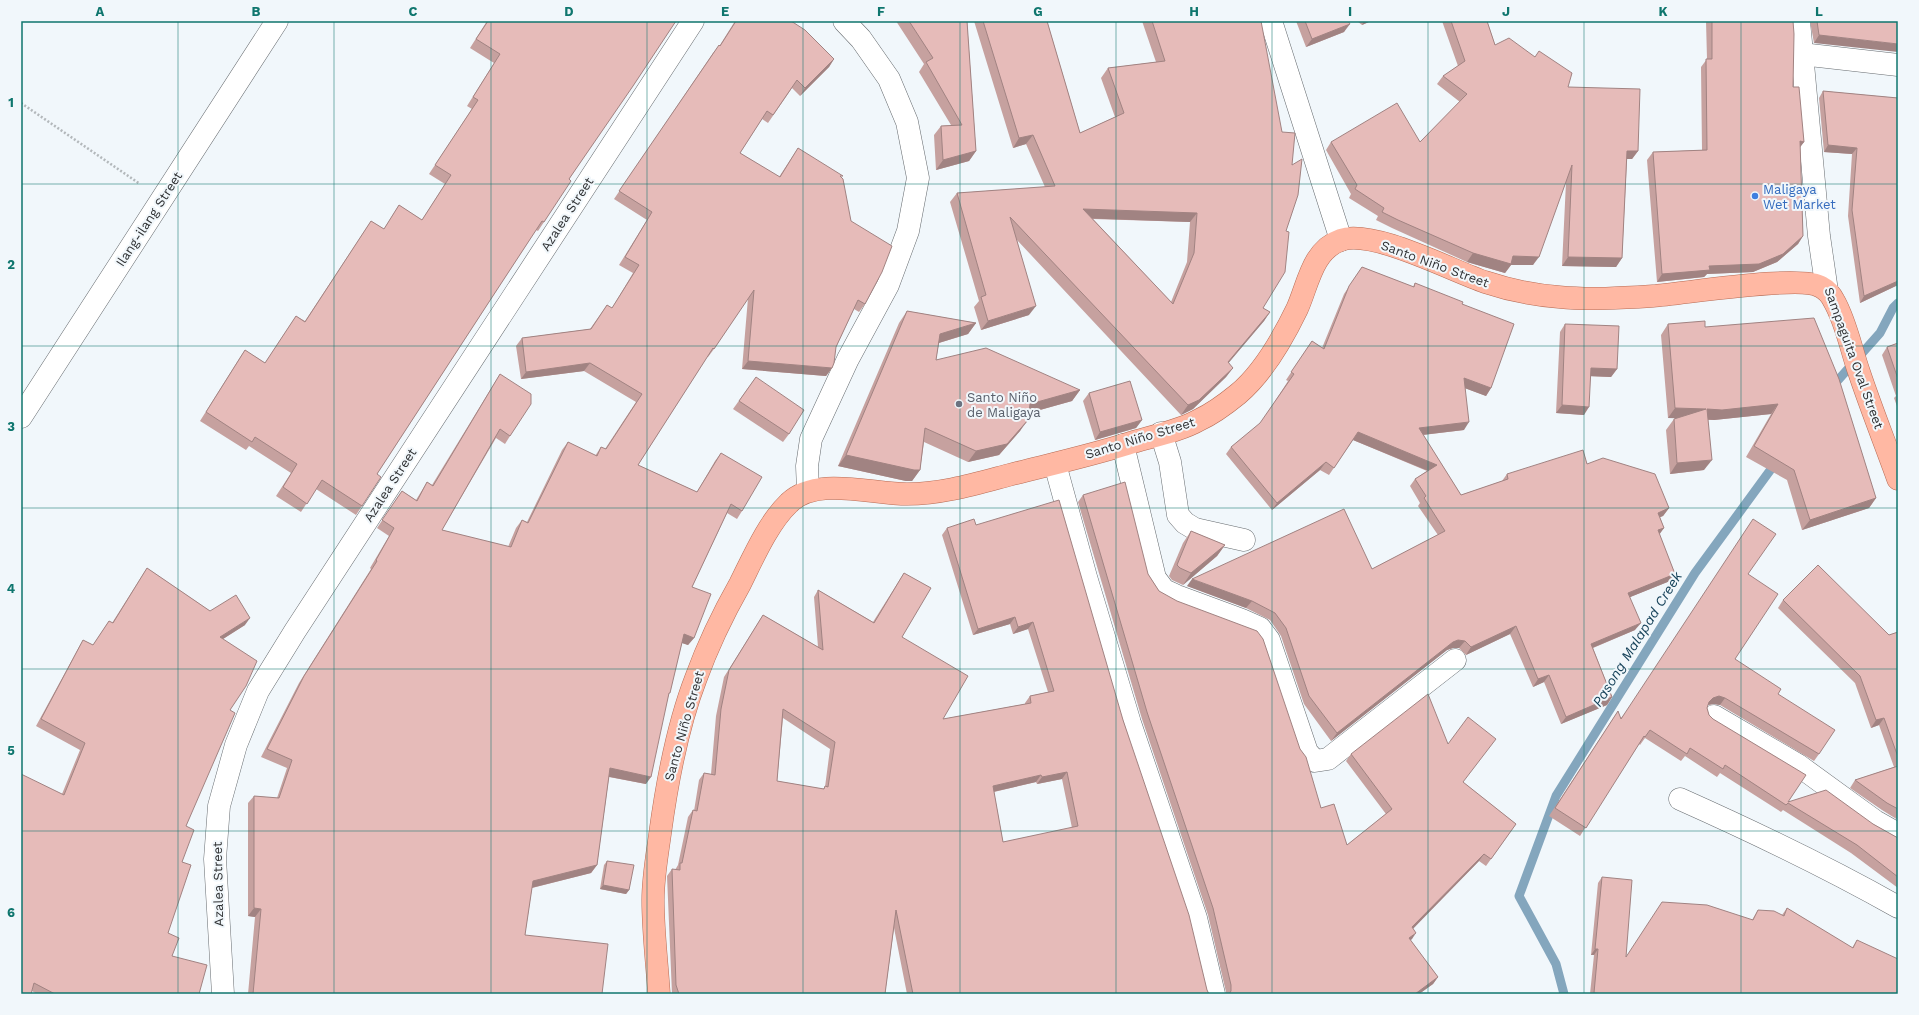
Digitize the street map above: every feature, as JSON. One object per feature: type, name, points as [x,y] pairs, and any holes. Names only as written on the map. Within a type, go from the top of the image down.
[{"type":"main road","name":"Santo Niño Street","points":[[659,994],[653,900],[654,872],[665,798],[678,737],[694,681],[718,624],[753,557],[773,524],[790,502],[808,490],[833,488],[866,492],[909,494],[948,491],[1123,445],[1198,421],[1241,392],[1261,368],[1282,336],[1298,306],[1312,269],[1322,253],[1341,240],[1361,238],[1381,243],[1410,252],[1482,281],[1520,293],[1561,298],[1653,296],[1783,283],[1812,283],[1827,291]]},
{"type":"main road","name":"Sampaguita Oval Street","points":[[1827,291],[1840,313],[1861,378],[1898,478]]},
{"type":"street","name":"Ilang-ilang Street","points":[[21,417],[277,21]]},
{"type":"street","name":"Azalea Street","points":[[223,994],[215,859],[219,806],[236,745],[258,691],[295,631],[693,21]]},
{"type":"street","points":[[808,490],[806,466],[811,439],[848,359],[888,285],[908,231],[918,178],[907,122],[890,79],[861,39],[844,21]]},
{"type":"street","points":[[1271,21],[1341,240]]},
{"type":"street","name":"Sampaguita Oval Street","points":[[1799,21],[1819,236],[1827,291]]},
{"type":"street","points":[[1801,54],[1898,65]]},
{"type":"street","points":[[1161,433],[1170,462],[1178,515],[1185,523],[1195,529],[1244,540]]},
{"type":"street","points":[[1123,445],[1155,578],[1164,590],[1260,628],[1269,640],[1306,752],[1315,761],[1328,759],[1455,660]]},
{"type":"street","points":[[1055,464],[1086,577],[1130,723],[1196,918],[1214,994]]},
{"type":"street","points":[[1714,716],[1798,765],[1876,822],[1898,834]]},
{"type":"street","points":[[1680,799],[1758,834],[1898,907]]},
{"type":"path","points":[[21,103],[162,199]]},
{"type":"building","points":[[488,21],[676,21],[569,179],[571,181],[544,222],[542,221],[377,474],[381,477],[362,506],[322,480],[307,504],[283,487],[297,464],[255,437],[252,442],[206,412],[245,350],[265,363],[296,316],[305,322],[371,221],[384,229],[399,205],[422,220],[451,175],[435,165],[478,100],[473,97],[500,54],[476,39]]},
{"type":"building","points":[[736,21],[791,21],[805,30],[834,59],[805,88],[797,80],[773,115],[767,111],[740,153],[780,177],[798,148],[843,176],[840,176],[843,179],[851,221],[892,246],[882,272],[865,304],[858,300],[836,347],[832,368],[748,361],[754,290],[714,349],[713,348],[638,465],[697,492],[721,453],[762,477],[742,511],[731,504],[692,587],[711,594],[694,638],[684,634],[669,693],[651,777],[610,768],[597,865],[533,881],[525,935],[608,944],[602,994],[253,994],[261,909],[254,908],[254,796],[279,798],[292,760],[267,749],[304,676],[377,561],[376,560],[394,528],[382,520],[402,491],[417,501],[427,482],[433,486],[500,374],[531,394],[531,404],[510,436],[500,429],[442,530],[511,547],[522,520],[528,523],[568,442],[597,456],[601,447],[606,449],[642,394],[590,363],[526,372],[522,338],[591,329],[607,305],[612,308],[639,265],[625,257],[652,212],[619,191]]},
{"type":"building","points":[[909,21],[967,21],[976,151],[943,160],[941,126],[962,125],[926,62],[933,58]]},
{"type":"building","points":[[983,21],[1047,21],[1080,133],[1124,113],[1108,68],[1165,61],[1152,21],[1261,21],[1282,132],[1295,133],[1292,165],[1302,159],[1298,195],[1286,231],[1289,232],[1285,272],[1263,308],[1270,312],[1228,362],[1233,368],[1199,400],[1188,405],[1010,217],[1036,306],[988,321],[981,297],[986,295],[957,193],[1055,186],[1033,135],[1019,138]],"holes":[[[1083,209],[1197,213],[1194,253],[1173,304]]]},
{"type":"building","points":[[1305,21],[1348,21],[1350,24],[1312,39]]},
{"type":"building","points":[[1451,21],[1487,21],[1495,45],[1509,38],[1535,57],[1539,51],[1572,73],[1568,87],[1640,89],[1638,151],[1627,151],[1622,258],[1568,257],[1572,165],[1539,257],[1513,256],[1511,264],[1473,253],[1398,220],[1382,212],[1384,208],[1355,189],[1357,185],[1331,142],[1397,103],[1420,142],[1467,94],[1443,76],[1465,61]]},
{"type":"building","points":[[1712,21],[1793,21],[1793,87],[1799,87],[1804,142],[1800,141],[1803,236],[1783,254],[1759,264],[1709,266],[1710,270],[1662,274],[1653,152],[1707,150],[1706,59],[1712,59]]},
{"type":"building","points":[[1817,21],[1898,21],[1898,44],[1819,35]]},
{"type":"building","points":[[1823,91],[1898,98],[1898,281],[1864,296],[1852,210],[1857,148],[1828,145]]},
{"type":"building","points":[[1362,267],[1414,287],[1415,283],[1463,302],[1462,304],[1514,324],[1491,388],[1464,378],[1469,422],[1419,428],[1461,495],[1508,479],[1507,474],[1583,450],[1587,464],[1603,458],[1655,474],[1669,508],[1658,513],[1664,528],[1658,530],[1675,574],[1628,593],[1641,623],[1591,644],[1612,697],[1566,717],[1549,675],[1538,679],[1516,626],[1471,647],[1465,641],[1458,640],[1453,642],[1337,733],[1309,696],[1286,628],[1275,613],[1252,601],[1192,579],[1344,509],[1372,569],[1445,531],[1424,498],[1426,496],[1415,479],[1437,465],[1358,432],[1334,468],[1326,462],[1277,503],[1231,447],[1260,423],[1294,374],[1291,372],[1312,341],[1324,349],[1349,286]]},
{"type":"building","points":[[907,311],[976,323],[940,334],[936,360],[986,348],[1080,390],[1030,404],[1028,420],[1007,444],[976,451],[925,428],[920,470],[846,455]]},
{"type":"building","points":[[1814,318],[1839,379],[1876,498],[1810,520],[1794,470],[1754,446],[1778,404],[1722,410],[1707,409],[1712,460],[1677,463],[1674,419],[1706,409],[1675,408],[1668,324],[1705,321],[1705,327]]},
{"type":"building","points":[[1565,324],[1619,326],[1617,369],[1591,368],[1589,407],[1562,405]]},
{"type":"building","points":[[1898,343],[1898,379],[1887,347]]},
{"type":"building","points":[[756,377],[804,410],[789,434],[739,401]]},
{"type":"building","points":[[1130,381],[1142,420],[1100,432],[1089,393]]},
{"type":"building","points":[[1125,482],[1148,574],[1159,591],[1177,601],[1257,631],[1263,639],[1300,749],[1306,757],[1321,808],[1334,804],[1347,845],[1392,809],[1351,754],[1428,694],[1448,744],[1468,717],[1496,739],[1463,782],[1516,824],[1491,859],[1484,854],[1412,927],[1416,933],[1409,938],[1438,977],[1415,994],[1229,994],[1231,991],[1231,985],[1213,908],[1147,712],[1083,495]]},
{"type":"building","points":[[1059,500],[1123,720],[1189,915],[1209,994],[913,994],[896,910],[885,994],[679,994],[676,985],[672,869],[680,870],[680,863],[682,863],[693,810],[697,811],[704,773],[715,775],[721,709],[729,670],[763,615],[823,650],[818,590],[874,623],[904,573],[931,588],[902,637],[968,676],[943,719],[1031,703],[1030,696],[1054,691],[1033,622],[1018,627],[1015,617],[978,629],[947,528],[974,519],[976,525]],"holes":[[[783,709],[835,742],[828,787],[825,786],[824,789],[777,781]],[[1067,772],[1078,826],[1003,842],[993,786],[1041,775],[1042,777]]]},
{"type":"building","points":[[1753,519],[1776,534],[1748,574],[1778,594],[1735,659],[1781,689],[1778,694],[1835,730],[1819,754],[1725,698],[1719,696],[1713,698],[1709,702],[1707,708],[1709,715],[1713,719],[1806,775],[1788,802],[1826,790],[1873,824],[1898,838],[1898,877],[1857,845],[1788,803],[1786,805],[1725,765],[1723,769],[1690,748],[1687,754],[1650,730],[1645,737],[1644,736],[1586,828],[1555,808],[1618,711],[1621,719]]},
{"type":"building","points":[[1191,531],[1225,545],[1191,573],[1177,565]]},
{"type":"building","points":[[1818,565],[1889,635],[1898,632],[1898,757],[1884,718],[1876,720],[1860,676],[1783,600]]},
{"type":"building","points":[[147,568],[210,611],[236,595],[250,618],[220,637],[257,661],[246,686],[230,710],[235,713],[186,826],[194,830],[182,862],[191,865],[168,933],[179,938],[172,956],[207,965],[199,994],[55,994],[34,983],[31,994],[21,993],[21,774],[64,795],[85,743],[41,719],[83,640],[93,645],[109,621],[113,623]]},
{"type":"building","points":[[1898,766],[1898,809],[1855,780]]},
{"type":"building","points":[[607,861],[634,865],[629,890],[603,885]]},
{"type":"building","points":[[1602,877],[1632,880],[1626,957],[1662,902],[1707,905],[1753,920],[1758,910],[1774,911],[1784,916],[1787,908],[1853,948],[1857,940],[1898,959],[1898,994],[1594,993],[1598,949],[1595,949]]},
{"type":"waterway","name":"Pasong Malapad Creek","points":[[1831,388],[1880,333],[1893,308],[1898,303]]},
{"type":"waterway","name":"Pasong Malapad Creek","points":[[1564,994],[1556,964],[1519,896],[1556,796],[1695,573],[1777,461]]},
{"type":"place","name":"Maligaya Wet Market","points":[[1755,196]]},
{"type":"place","name":"Santo Niño de Maligaya","points":[[959,404]]}]
